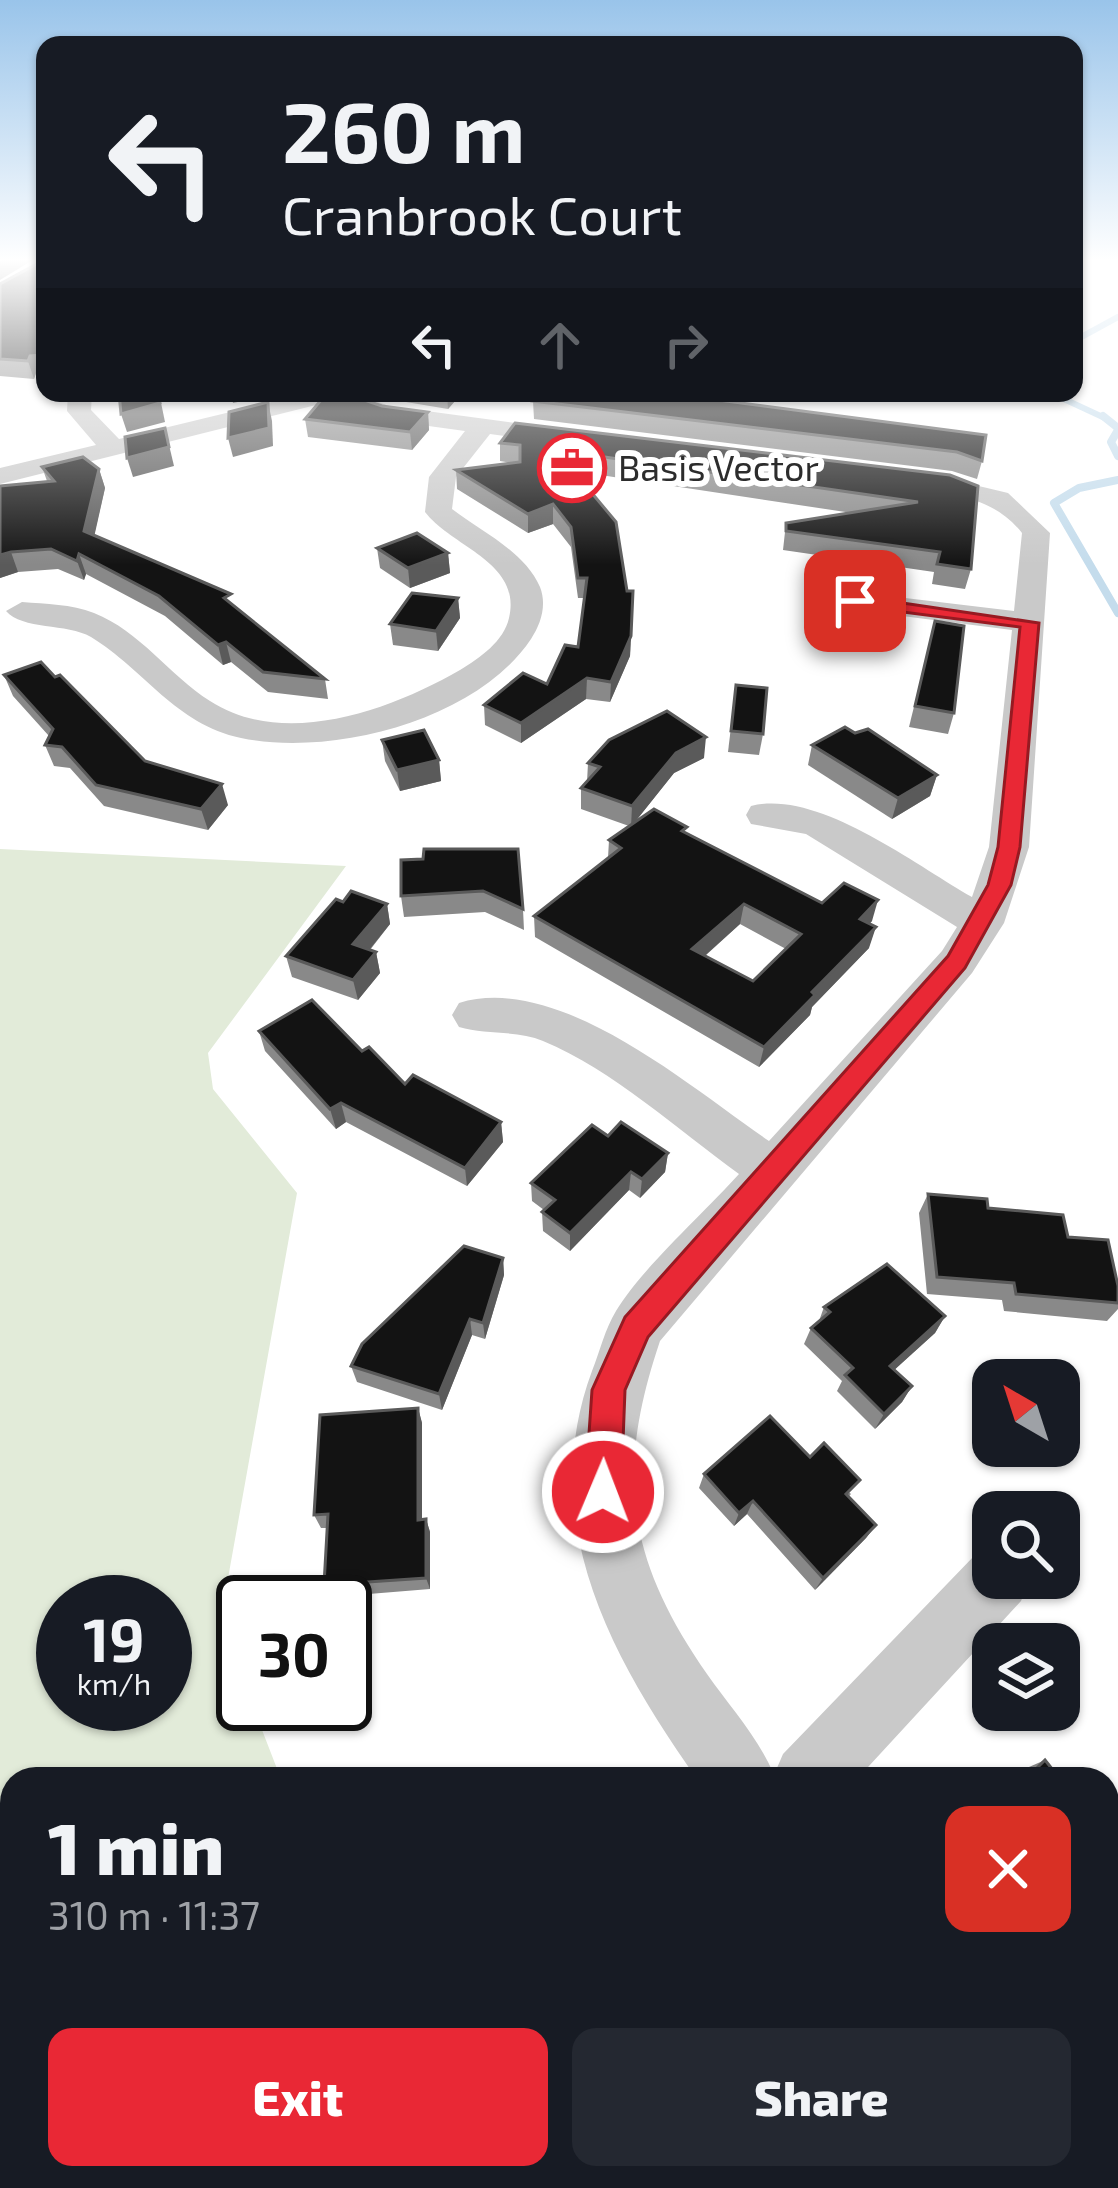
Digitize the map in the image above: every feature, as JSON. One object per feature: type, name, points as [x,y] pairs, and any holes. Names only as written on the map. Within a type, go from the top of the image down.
[{"type":"street","points":[[80,402],[79,411],[113,448]]},
{"type":"street","points":[[0,476],[300,402]]},
{"type":"street","points":[[355,402],[385,413],[594,440]]},
{"type":"street","points":[[22,611],[83,620],[118,642],[171,690],[238,727],[328,730],[429,698],[488,670],[512,646],[526,622],[528,598],[516,575],[439,512],[434,498],[437,483],[482,427]]},
{"type":"street","points":[[731,1767],[669,1682],[627,1611],[604,1531],[602,1453],[609,1390],[637,1327],[957,962],[983,923],[1009,847],[1036,533],[1028,520],[976,490],[894,476]]},
{"type":"street","points":[[855,601],[1030,623]]},
{"type":"street","points":[[765,815],[817,824],[983,923]]},
{"type":"street","points":[[475,1015],[550,1023],[628,1069],[772,1170]]},
{"type":"street","points":[[819,1767],[978,1599]]},
{"type":"green space","points":[[0,849],[346,866],[208,1053],[213,1089],[297,1193],[229,1575],[216,1575],[216,1731],[262,1731],[276,1767],[0,1767]]},
{"type":"building","points":[[120,402],[160,402],[160,403],[121,414]]},
{"type":"building","points":[[268,402],[269,428],[228,438],[229,412]]},
{"type":"building","points":[[319,402],[370,402],[428,412],[410,432],[305,419]]},
{"type":"building","points":[[541,402],[734,402],[986,435],[982,461],[957,452]]},
{"type":"building","points":[[515,423],[950,475],[978,486],[971,569],[937,564],[940,552],[786,531],[786,523],[918,502],[556,450],[616,522],[627,591],[633,591],[631,636],[611,682],[587,678],[521,723],[484,705],[523,673],[547,684],[565,645],[578,647],[587,578],[578,578],[571,527],[553,504],[528,514],[456,470],[520,462],[520,445],[500,443]]},
{"type":"building","points":[[165,428],[169,447],[127,458],[125,437]]},
{"type":"building","points":[[83,457],[99,469],[84,531],[231,594],[224,598],[325,679],[263,672],[226,642],[218,645],[159,596],[79,554],[77,561],[51,549],[0,555],[0,486],[54,481],[42,467]]},
{"type":"building","points":[[417,533],[448,553],[408,568],[377,548]]},
{"type":"building","points":[[412,593],[458,598],[436,631],[390,624]]},
{"type":"building","points":[[935,621],[964,626],[954,713],[915,706]]},
{"type":"building","points":[[41,662],[55,677],[60,675],[145,761],[222,784],[201,809],[96,785],[62,747],[45,745],[53,729],[4,675]]},
{"type":"building","points":[[736,685],[767,688],[763,734],[731,731]]},
{"type":"building","points":[[667,711],[706,737],[676,753],[632,806],[581,788],[600,767],[588,763],[609,740]]},
{"type":"building","points":[[845,727],[855,733],[868,729],[937,775],[898,798],[812,745]]},
{"type":"building","points":[[424,730],[439,760],[397,770],[382,740]]},
{"type":"building","points":[[654,809],[687,827],[682,831],[822,903],[844,883],[878,900],[860,919],[876,927],[764,1047],[534,916],[621,848],[609,840]],"holes":[[[744,904],[801,934],[753,981],[692,949]]]},
{"type":"building","points":[[424,849],[518,849],[523,909],[483,891],[401,896],[401,860],[423,859]]},
{"type":"building","points":[[351,891],[387,904],[353,944],[376,952],[353,980],[286,956],[336,899],[343,902]]},
{"type":"building","points":[[312,1000],[362,1051],[369,1047],[405,1084],[413,1075],[501,1122],[465,1168],[341,1103],[330,1109],[259,1031]]},
{"type":"building","points":[[621,1122],[668,1153],[642,1179],[631,1172],[570,1233],[542,1212],[555,1200],[531,1183],[592,1125],[608,1136]]},
{"type":"building","points":[[928,1194],[987,1199],[988,1208],[1063,1215],[1068,1237],[1108,1240],[1118,1303],[1016,1294],[1014,1283],[937,1277]]},
{"type":"building","points":[[464,1246],[503,1258],[483,1323],[470,1319],[439,1394],[351,1366],[362,1344]]},
{"type":"building","points":[[887,1264],[945,1316],[890,1366],[912,1386],[884,1414],[845,1375],[853,1368],[811,1328],[830,1312],[824,1307]]},
{"type":"building","points":[[418,1408],[418,1520],[426,1519],[426,1578],[372,1582],[372,1575],[325,1575],[328,1514],[314,1515],[320,1415]]},
{"type":"building","points":[[770,1416],[810,1457],[824,1443],[860,1480],[846,1494],[876,1525],[823,1578],[753,1501],[739,1513],[704,1474]]},
{"type":"waterway","points":[[1070,402],[1106,419]]},
{"type":"waterway","points":[[1103,416],[1106,419]]},
{"type":"waterway","points":[[1106,419],[1118,428]]},
{"type":"waterway","points":[[1118,430],[1111,442],[1118,456]]},
{"type":"waterway","points":[[1118,480],[1079,488],[1054,503],[1118,613]]},
{"type":"place","name":"Basis Vector","points":[[572,468]]},
{"type":"route","points":[[603,1492],[609,1390],[637,1327],[957,962],[983,923],[1000,885],[1009,847],[1030,623],[855,601]]}]
